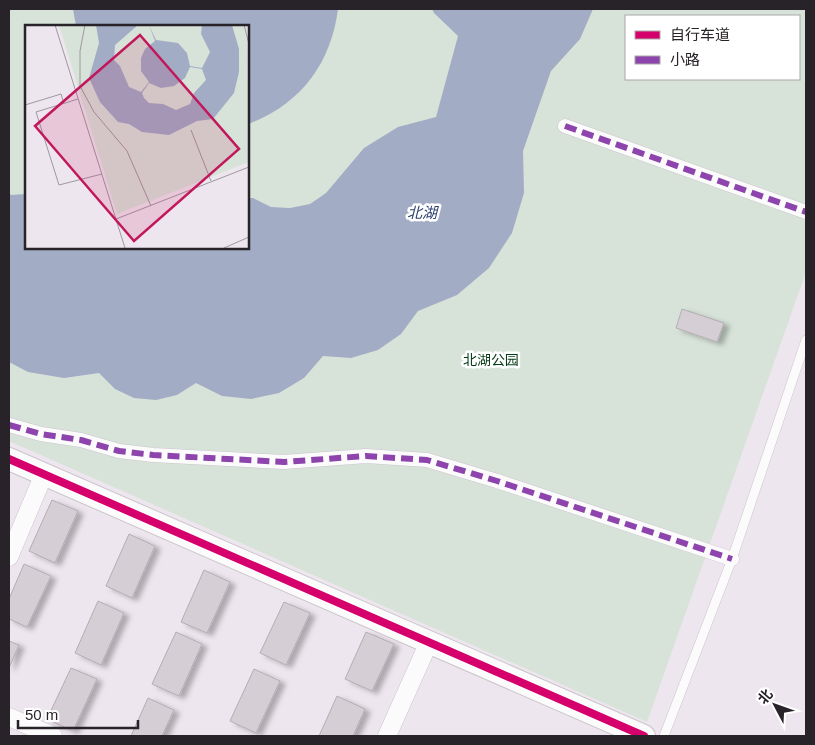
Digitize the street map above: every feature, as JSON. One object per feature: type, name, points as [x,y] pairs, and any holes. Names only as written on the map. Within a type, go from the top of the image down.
[{"type":"street","points":[[565,126],[806,212]]},
{"type":"street","points":[[9,425],[41,434],[153,455],[284,462],[366,456],[427,460],[497,481],[732,559]]},
{"type":"street","points":[[9,459],[644,736]]},
{"type":"street","points":[[10,551],[44,474]]},
{"type":"street","points":[[387,736],[429,642]]},
{"type":"street","points":[[9,717],[53,736]]},
{"type":"lane","points":[[664,736],[732,559],[806,340]]},
{"type":"green space","name":"北湖公园","points":[[9,9],[806,9],[806,272],[647,722],[9,441]]},
{"type":"water","points":[[73,9],[338,9],[328,48],[310,80],[283,106],[267,116],[249,124],[249,25],[76,25]]},
{"type":"water","name":"北湖","points":[[432,9],[593,9],[580,39],[551,71],[523,151],[524,193],[512,233],[489,268],[457,295],[418,311],[401,334],[378,350],[351,358],[323,356],[304,378],[279,393],[251,399],[222,396],[196,383],[177,395],[156,400],[134,398],[115,389],[99,373],[64,378],[28,372],[9,362],[9,192],[11,195],[25,194],[25,249],[249,249],[249,198],[253,198],[271,207],[290,208],[310,204],[326,193],[364,148],[398,127],[436,117],[458,36]]},
{"type":"building","points":[[682,309],[724,323],[717,342],[676,328]]},
{"type":"building","points":[[52,500],[78,511],[55,563],[29,551]]},
{"type":"building","points":[[129,534],[155,546],[132,598],[106,586]]},
{"type":"building","points":[[24,564],[51,576],[27,627],[9,619],[9,599]]},
{"type":"building","points":[[204,570],[230,582],[207,633],[181,622]]},
{"type":"building","points":[[98,601],[124,613],[101,665],[75,653]]},
{"type":"building","points":[[284,602],[310,613],[286,665],[260,653]]},
{"type":"building","points":[[176,632],[202,644],[179,696],[152,684]]},
{"type":"building","points":[[366,632],[394,644],[372,691],[345,679]]},
{"type":"building","points":[[9,641],[19,645],[9,668]]},
{"type":"building","points":[[71,668],[97,679],[73,731],[47,719]]},
{"type":"building","points":[[254,669],[280,681],[256,733],[230,721]]},
{"type":"building","points":[[337,696],[365,709],[353,736],[319,736]]},
{"type":"building","points":[[148,698],[174,710],[162,736],[131,736]]},
{"type":"marked path","points":[[565,126],[806,212]]},
{"type":"marked path","points":[[9,425],[41,434],[81,440],[119,451],[153,455],[284,462],[366,456],[427,460],[497,481],[732,559]]},
{"type":"cycle path","points":[[9,459],[644,736]]}]
